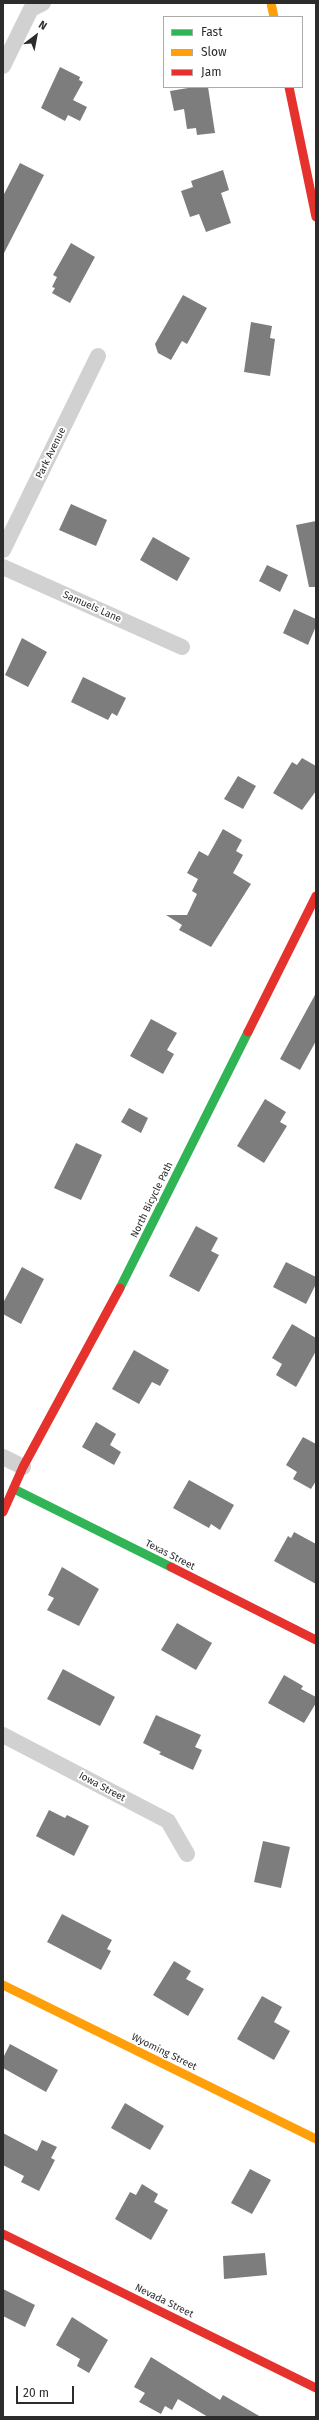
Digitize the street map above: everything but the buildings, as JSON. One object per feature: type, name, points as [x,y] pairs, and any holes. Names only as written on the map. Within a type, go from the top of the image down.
[{"type":"street","points":[[3,66],[31,9],[43,3]]},
{"type":"street","points":[[271,3],[274,16]]},
{"type":"street","points":[[289,88],[316,217]]},
{"type":"street","name":"Park Avenue","points":[[3,550],[98,356]]},
{"type":"street","name":"Samuels Lane","points":[[3,567],[182,647]]},
{"type":"street","name":"North Bicycle Path","points":[[3,1512],[23,1467],[124,1280],[316,896]]},
{"type":"street","points":[[3,1457],[23,1467]]},
{"type":"street","name":"Texas Street","points":[[14,1489],[316,1640]]},
{"type":"street","name":"Iowa Street","points":[[3,1735],[168,1821],[187,1854]]},
{"type":"street","name":"Wyoming Street","points":[[3,1985],[316,2139]]},
{"type":"street","name":"Nevada Street","points":[[3,2234],[316,2388]]},
{"type":"traffic: fast","points":[[120,1288],[248,1032]]},
{"type":"traffic: fast","points":[[14,1489],[171,1567]]},
{"type":"traffic: slow","points":[[271,3],[274,16]]},
{"type":"traffic: slow","points":[[3,1985],[316,2139]]},
{"type":"traffic: jam","points":[[289,88],[316,217]]},
{"type":"traffic: jam","points":[[248,1032],[316,896]]},
{"type":"traffic: jam","points":[[3,1512],[23,1467],[120,1288]]},
{"type":"traffic: jam","points":[[171,1567],[316,1640]]},
{"type":"traffic: jam","points":[[3,2234],[316,2388]]}]
